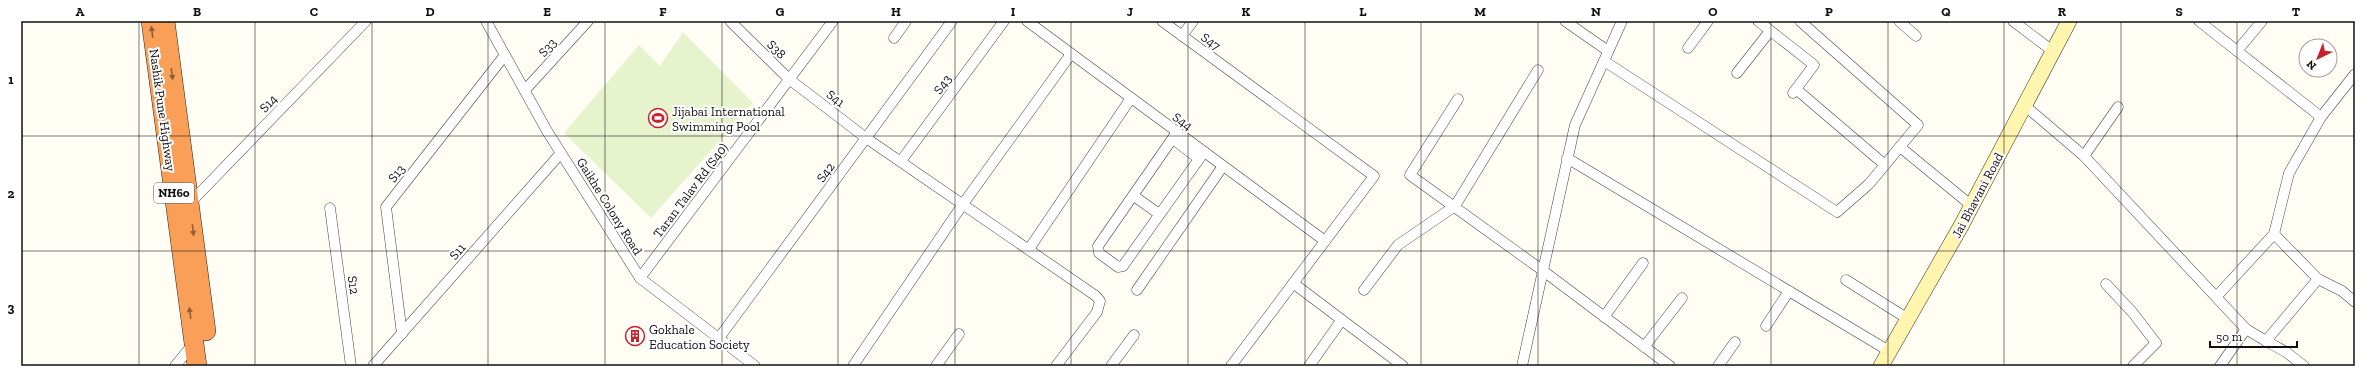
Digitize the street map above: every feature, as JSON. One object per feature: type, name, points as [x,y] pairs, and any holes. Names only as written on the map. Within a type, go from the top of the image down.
[{"type":"highway","name":"Nashik Pune Highway","points":[[150,21],[197,366]]},
{"type":"highway","name":"Nashik Pune Highway","points":[[165,21],[210,366]]},
{"type":"street","name":"S14","points":[[190,204],[366,21]]},
{"type":"street","name":"Gaikhe Colony Road","points":[[486,21],[561,153],[640,278],[755,366]]},
{"type":"street","name":"S33","points":[[525,90],[588,21]]},
{"type":"street","name":"S38","points":[[730,21],[789,79]]},
{"type":"street","name":"Taran Talav Rd (S40)","points":[[640,278],[833,21]]},
{"type":"street","points":[[894,38],[906,21]]},
{"type":"street","name":"S42","points":[[719,338],[952,21]]},
{"type":"street","name":"S43","points":[[901,162],[1004,21]]},
{"type":"street","name":"S44","points":[[1027,21],[1131,98],[1175,136],[1202,155],[1223,166],[1325,241]]},
{"type":"street","name":"S47","points":[[1162,21],[1374,176],[1325,241]]},
{"type":"street","points":[[1182,36],[1193,21]]},
{"type":"street","points":[[1565,21],[1608,51]]},
{"type":"street","points":[[1522,366],[1575,125],[1622,21]]},
{"type":"street","points":[[1688,48],[1708,21]]},
{"type":"street","points":[[1758,21],[1814,65],[1795,91],[1885,165]]},
{"type":"street","points":[[1604,61],[1837,212],[1869,184],[1918,125],[1800,21]]},
{"type":"street","points":[[1899,21],[1916,36]]},
{"type":"street","points":[[2014,21],[2054,52]]},
{"type":"street","name":"Jai Bhavani Road","points":[[1881,366],[1972,206],[2069,21]]},
{"type":"street","points":[[2199,21],[2321,117]]},
{"type":"street","points":[[2237,51],[2262,21]]},
{"type":"street","points":[[1736,73],[1770,31]]},
{"type":"street","points":[[853,366],[963,204],[1071,54]]},
{"type":"street","name":"S13","points":[[402,334],[386,207],[505,55]]},
{"type":"street","points":[[1364,290],[1398,245],[1455,206],[1538,70]]},
{"type":"street","points":[[2216,297],[2274,234],[2289,173],[2321,117],[2355,74]]},
{"type":"street","name":"S41","points":[[789,79],[866,138],[1090,291],[1100,301],[1097,312],[1056,366]]},
{"type":"street","points":[[1029,249],[1131,98]]},
{"type":"street","points":[[1458,99],[1410,176],[1455,206],[1670,366]]},
{"type":"street","points":[[2024,105],[2084,156],[2246,329],[2286,352],[2304,366]]},
{"type":"street","points":[[2084,156],[2118,107]]},
{"type":"street","points":[[1175,136],[1098,248],[1099,253],[1118,267],[1123,266],[1202,155]]},
{"type":"street","points":[[1900,147],[1972,206]]},
{"type":"street","name":"S11","points":[[373,366],[561,153]]},
{"type":"street","points":[[1567,158],[1889,351]]},
{"type":"street","points":[[1137,290],[1223,166]]},
{"type":"street","points":[[1134,196],[1159,214]]},
{"type":"street","name":"S12","points":[[330,208],[351,366]]},
{"type":"street","points":[[2274,234],[2318,279],[2342,291],[2355,302]]},
{"type":"street","points":[[1230,366],[1325,241]]},
{"type":"street","points":[[1604,317],[1643,263]]},
{"type":"street","points":[[2266,341],[2318,279]]},
{"type":"street","points":[[1846,280],[1908,319]]},
{"type":"street","points":[[1293,283],[1341,321],[1403,366]]},
{"type":"street","points":[[2106,284],[2133,313],[2156,343],[2133,366]]},
{"type":"street","points":[[1766,326],[1789,291]]},
{"type":"street","points":[[1644,347],[1682,298]]},
{"type":"street","points":[[1309,366],[1341,321]]},
{"type":"street","points":[[2220,366],[2246,329]]},
{"type":"street","points":[[936,366],[959,334]]},
{"type":"street","points":[[1111,366],[1134,335]]},
{"type":"street","points":[[1718,366],[1735,342]]},
{"type":"street","points":[[175,366],[194,343]]},
{"type":"green space","name":"Jijabai International Swimming Pool","points":[[683,32],[753,103],[651,218],[564,133],[639,45],[660,66]]},
{"type":"place","name":"Jijabai International Swimming Pool","points":[[658,118]]},
{"type":"place","name":"Gokhale Education Society","points":[[635,336]]}]
